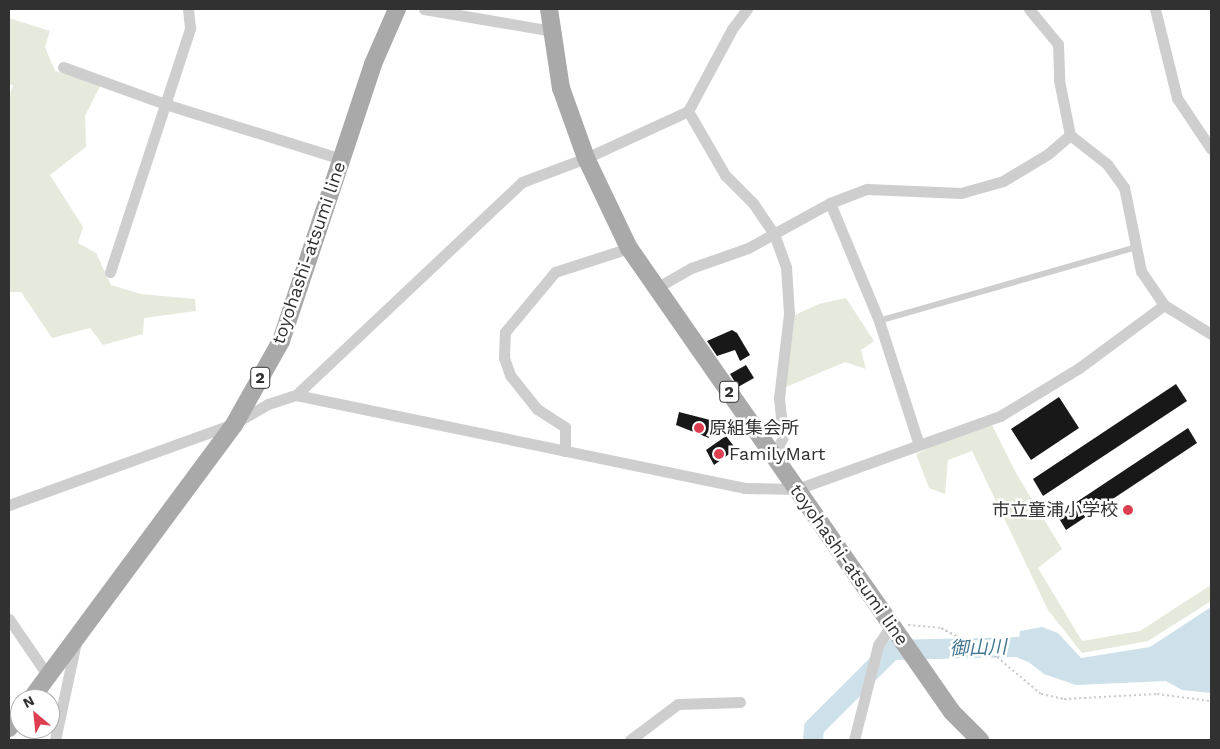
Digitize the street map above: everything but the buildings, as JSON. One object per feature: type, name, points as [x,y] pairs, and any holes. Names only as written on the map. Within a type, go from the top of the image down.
[{"type":"main road","name":"toyohashi-atsumi line","points":[[549,9],[562,88],[586,158],[629,248],[892,629],[952,712],[980,740]]},
{"type":"main road","name":"toyohashi-atsumi line","points":[[38,689],[235,423],[281,342],[373,64],[393,10]]},
{"type":"street","points":[[110,272],[190,28],[188,9]]},
{"type":"street","points":[[424,9],[553,31]]},
{"type":"street","points":[[9,505],[235,423],[268,404],[296,395],[522,182],[586,158],[688,111],[732,29],[747,9]]},
{"type":"street","points":[[1028,9],[1058,44],[1059,80],[1070,135],[1108,164],[1124,187],[1141,271],[1164,305],[1211,334]]},
{"type":"street","points":[[1155,9],[1177,98],[1211,149]]},
{"type":"street","points":[[63,67],[165,104],[342,158]]},
{"type":"street","points":[[688,111],[724,175],[753,203],[774,234],[786,267],[790,314],[779,398],[783,437],[774,456]]},
{"type":"street","points":[[656,288],[691,268],[748,248],[830,204],[867,189],[961,193],[1003,181],[1048,154],[1070,135]]},
{"type":"street","points":[[830,204],[879,321],[919,445]]},
{"type":"street","points":[[565,451],[566,427],[537,409],[510,374],[504,358],[505,332],[555,272],[629,248]]},
{"type":"street","points":[[296,395],[744,488],[796,489],[1000,416],[1079,368],[1164,305]]},
{"type":"street","points":[[9,619],[48,676]]},
{"type":"street","points":[[854,740],[878,645],[892,629]]},
{"type":"street","points":[[55,740],[77,638]]},
{"type":"street","points":[[630,740],[678,704],[740,702]]},
{"type":"lane","points":[[879,321],[1137,247]]},
{"type":"path","points":[[892,629],[908,625],[940,628],[998,657],[1041,694],[1064,699],[1157,694],[1211,701]]},
{"type":"shaded area","points":[[9,18],[50,31],[45,47],[55,71],[101,84],[85,116],[86,147],[50,175],[83,227],[78,243],[96,253],[111,285],[141,294],[195,299],[196,311],[144,318],[143,334],[103,345],[90,328],[52,338],[21,292],[9,292],[9,96],[13,86],[9,83]]},
{"type":"shaded area","points":[[846,298],[874,341],[861,350],[866,369],[845,362],[786,387],[795,315],[819,304]]},
{"type":"shaded area","points":[[990,421],[1016,473],[1062,549],[1038,568],[1082,641],[1140,631],[1211,585],[1211,601],[1148,641],[1082,653],[1048,610],[972,451],[948,460],[945,494],[929,488],[916,454]]},
{"type":"water","points":[[1211,607],[1211,693],[1182,690],[1166,681],[1076,685],[1044,674],[1026,660],[1018,647],[1020,631],[1042,627],[1058,633],[1081,658],[1150,647]]},
{"type":"waterway","name":"御山川","points":[[813,740],[814,728],[892,650],[1018,647],[1043,657]]},
{"type":"place","name":"原組集会所","points":[[699,428]]},
{"type":"place","name":"FamilyMart","points":[[719,454]]},
{"type":"place","name":"市立童浦小学校","points":[[1128,510]]}]
